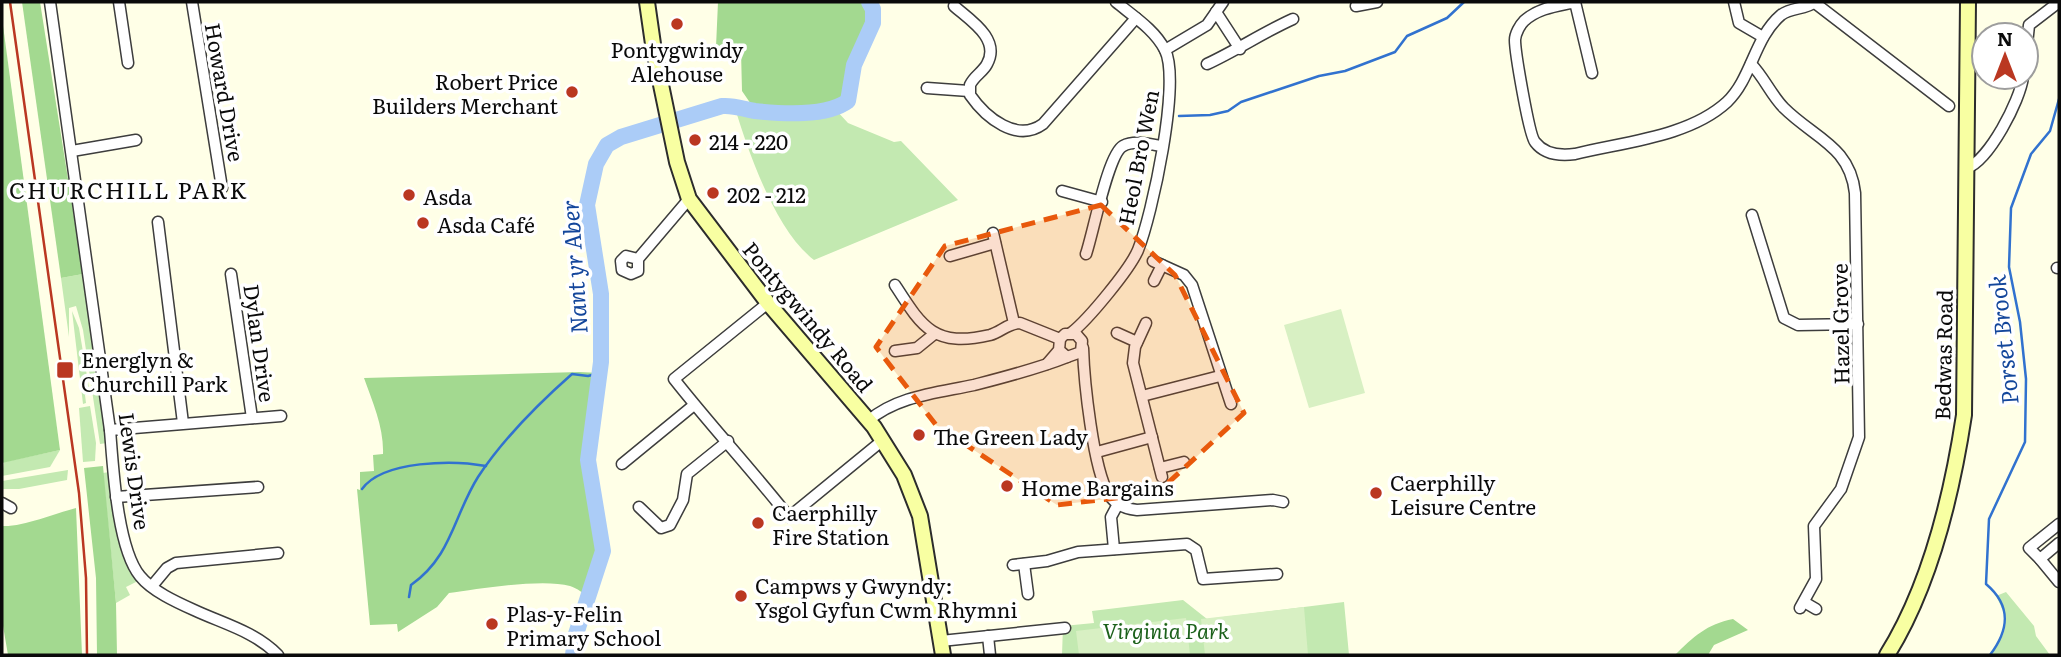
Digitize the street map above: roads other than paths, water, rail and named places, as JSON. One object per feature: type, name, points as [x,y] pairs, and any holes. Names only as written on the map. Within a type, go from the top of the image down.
[{"type":"main road","name":"Pontygwindy Road","points":[[647,2],[654,51],[681,179],[689,199],[768,303],[883,440],[904,475],[920,516],[942,648]]},
{"type":"main road","name":"Bedwas Road","points":[[1887,655],[1922,585],[1960,442],[1966,394],[1967,3]]},
{"type":"street","name":"Lewis Drive","points":[[50,2],[110,430],[116,497],[132,563],[152,586],[193,610],[251,634],[278,655]]},
{"type":"street","points":[[119,2],[128,63]]},
{"type":"street","name":"Howard Drive","points":[[192,2],[222,188]]},
{"type":"street","points":[[1116,2],[1156,36],[1165,50],[1193,36],[1223,2]]},
{"type":"street","points":[[1357,8],[1377,2]]},
{"type":"street","points":[[1592,73],[1575,2],[1539,11],[1522,22],[1515,37],[1518,65],[1530,135],[1541,149],[1558,155],[1575,154],[1689,125],[1727,102],[1751,64],[1763,37],[1786,12],[1815,2],[1949,106]]},
{"type":"street","points":[[1734,2],[1739,23],[1763,37]]},
{"type":"street","points":[[2034,21],[2059,2]]},
{"type":"street","points":[[954,6],[985,34],[991,49],[987,64],[972,80],[969,91],[973,99],[1008,129],[1025,133],[1035,130],[1136,18]]},
{"type":"street","points":[[1216,12],[1229,28],[1240,49]]},
{"type":"street","points":[[1207,64],[1293,19]]},
{"type":"street","name":"Heol Bro Wen","points":[[1065,350],[1071,333],[1083,323],[1137,252],[1149,214],[1171,78],[1165,50]]},
{"type":"street","name":"Hazel Grove","points":[[1751,64],[1784,108],[1844,158],[1853,173],[1859,437],[1841,489],[1814,526],[1817,572],[1802,605],[1816,609]]},
{"type":"street","points":[[926,89],[969,91]]},
{"type":"street","points":[[1966,167],[1978,164],[1987,153],[2018,91]]},
{"type":"street","points":[[72,151],[136,140]]},
{"type":"street","points":[[1086,254],[1102,202],[1109,166],[1117,151],[1132,143],[1161,146]]},
{"type":"street","points":[[1062,191],[1102,202]]},
{"type":"street","points":[[638,259],[689,199]]},
{"type":"street","points":[[1752,215],[1784,318],[1798,325],[1858,324]]},
{"type":"street","points":[[158,222],[183,423]]},
{"type":"street","points":[[950,256],[994,238],[1014,323]]},
{"type":"street","points":[[1154,281],[1158,263],[1184,275],[1192,285],[1231,404]]},
{"type":"street","name":"Dylan Drive","points":[[231,274],[252,418]]},
{"type":"street","points":[[895,285],[918,321],[933,335],[949,338],[988,335],[1014,323],[1040,328],[1065,350],[1083,376]]},
{"type":"street","points":[[768,303],[674,379],[694,405],[728,441],[789,517],[883,440]]},
{"type":"street","points":[[1083,323],[1083,376],[1097,452],[1105,487],[1118,504],[1137,510],[1273,500],[1283,502]]},
{"type":"street","points":[[1146,323],[1137,342],[1133,363],[1161,473],[1184,462]]},
{"type":"street","points":[[1071,333],[1083,345]]},
{"type":"street","points":[[1117,333],[1137,342]]},
{"type":"street","points":[[895,351],[917,348],[933,335]]},
{"type":"street","name":"Heol Bro Wen","points":[[868,421],[882,409],[898,402],[1047,365],[1065,350],[1083,345]]},
{"type":"street","points":[[1142,396],[1220,376]]},
{"type":"street","points":[[622,464],[694,405]]},
{"type":"street","points":[[110,430],[281,416]]},
{"type":"street","points":[[1097,452],[1152,438]]},
{"type":"street","points":[[639,508],[661,528],[670,525],[683,500],[687,474],[728,441]]},
{"type":"street","points":[[116,497],[258,487]]},
{"type":"street","points":[[1114,550],[1111,517],[1118,504]]},
{"type":"street","points":[[2059,524],[2029,548],[2059,582]]},
{"type":"street","points":[[2040,559],[2059,543]]},
{"type":"street","points":[[1028,594],[1019,565],[1078,552],[1190,544],[1196,550],[1200,577],[1204,580],[1277,574]]},
{"type":"street","points":[[152,586],[167,568],[176,563],[278,553]]},
{"type":"street","points":[[942,648],[988,636],[1065,628]]},
{"type":"street","points":[[988,636],[990,655]]},
{"type":"waterway","name":"Nant yr Aber","points":[[573,655],[576,634],[603,551],[588,460],[601,362],[601,294],[587,205],[596,164],[607,145],[621,137],[722,106],[766,112],[804,113],[828,110],[848,101],[854,65],[873,23],[873,9],[869,2]]},
{"type":"waterway","points":[[1179,116],[1210,115],[1228,111],[1241,102],[1319,76],[1345,71],[1395,52],[1407,36],[1447,18],[1464,2]]},
{"type":"waterway","name":"Porset Brook","points":[[1990,655],[2001,636],[2005,618],[2000,601],[1986,584],[1989,519],[2025,442],[2026,379],[2020,322],[2009,267],[2011,208],[2031,154],[2050,131],[2059,99]]},
{"type":"waterway","points":[[409,597],[411,585],[425,574],[444,549],[478,477],[510,436],[572,374],[588,376],[600,373]]},
{"type":"waterway","points":[[362,489],[372,479],[402,467],[438,463],[486,466]]},
{"type":"railway","points":[[10,2],[79,493],[86,578],[87,655]]},
{"type":"place","name":"Pontygwindy Alehouse","points":[[677,24]]},
{"type":"place","name":"Robert Price Builders Merchant","points":[[572,92]]},
{"type":"place","name":"214 - 220","points":[[695,140]]},
{"type":"place","name":"202 - 212","points":[[713,193]]},
{"type":"place","name":"Asda","points":[[409,195]]},
{"type":"place","name":"Asda Café","points":[[423,223]]},
{"type":"place","name":"Energlyn & Churchill Park","points":[[65,370]]},
{"type":"place","name":"The Green Lady","points":[[919,435]]},
{"type":"place","name":"Home Bargains","points":[[1007,486]]},
{"type":"place","name":"Caerphilly Leisure Centre","points":[[1376,493]]},
{"type":"place","name":"Caerphilly Fire Station","points":[[758,523]]},
{"type":"place","name":"Campws y Gwyndy: Ysgol Gyfun Cwm Rhymni","points":[[741,596]]},
{"type":"place","name":"Plas-y-Felin Primary School","points":[[492,624]]},
{"type":"district","name":"CHURCHILL PARK","points":[[129,189]]},
{"type":"park label","name":"Virginia Park","points":[[1166,629]]}]
